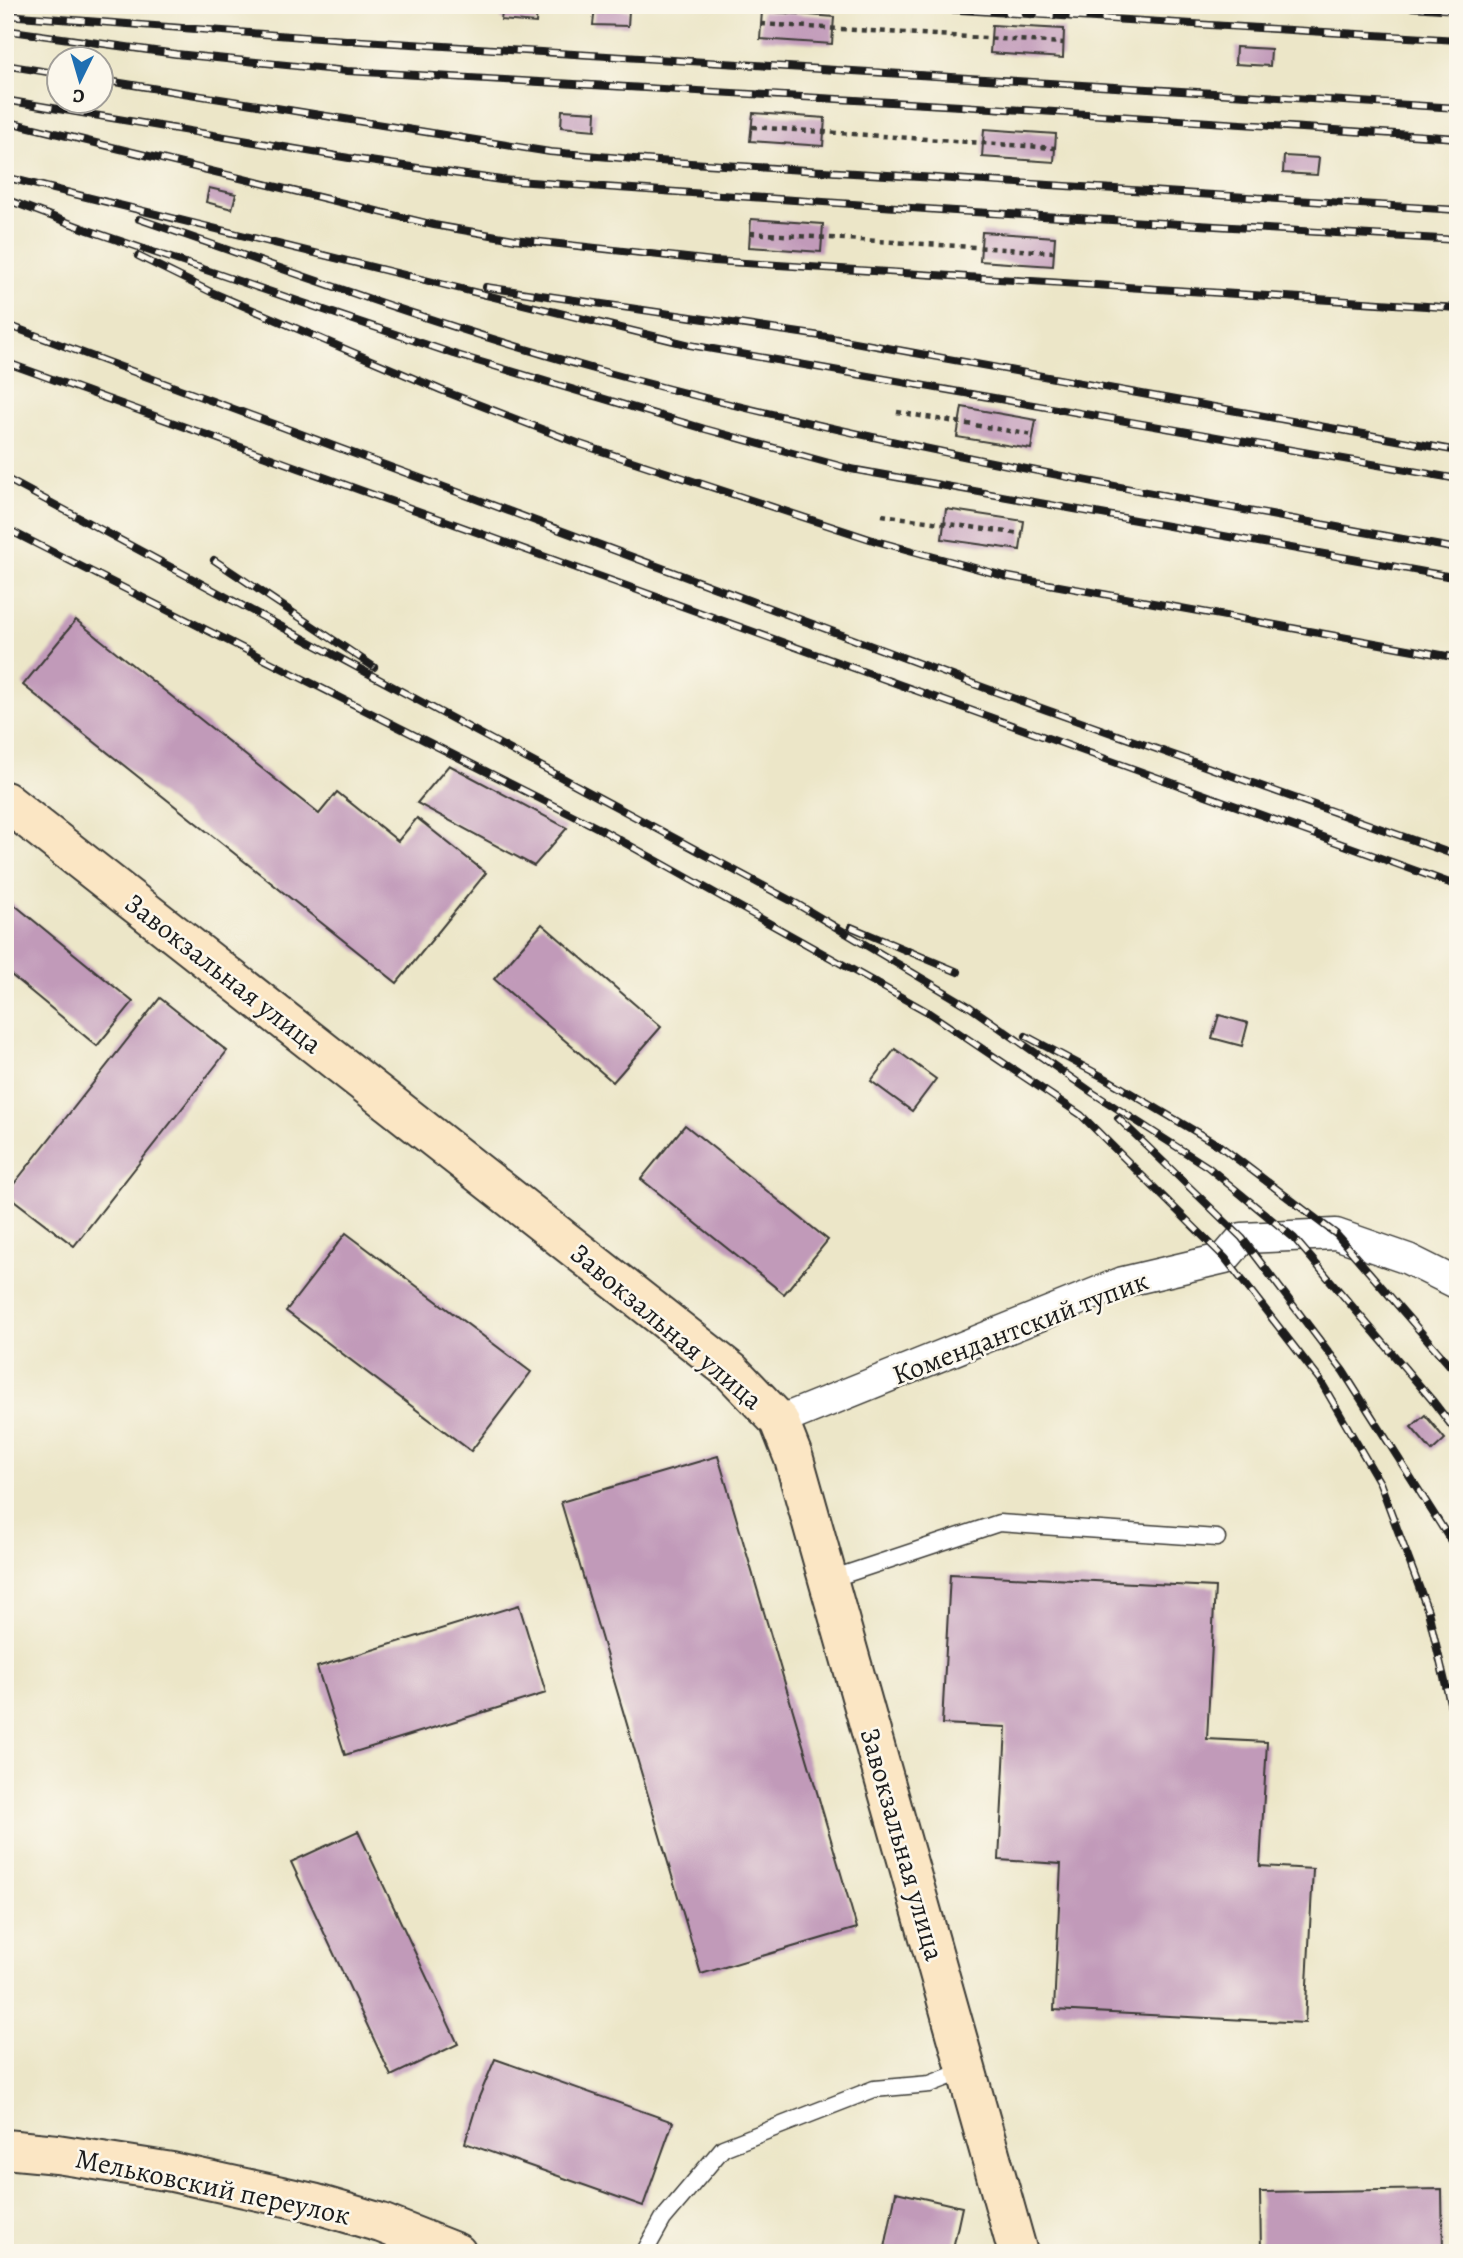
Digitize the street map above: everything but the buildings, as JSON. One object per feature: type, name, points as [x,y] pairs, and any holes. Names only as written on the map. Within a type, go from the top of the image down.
[{"type":"main road","name":"Завокзальная улица","points":[[5,801],[732,1372],[779,1421],[794,1459],[1018,2253]]},
{"type":"main road","name":"Мельковский переулок","points":[[5,2149],[57,2154],[172,2172],[313,2203],[381,2223],[457,2253]]},
{"type":"street","name":"Комендантский тупик","points":[[779,1421],[1123,1282],[1225,1258],[1242,1238],[1336,1234],[1408,1259],[1458,1283]]},
{"type":"lane","points":[[828,1580],[999,1523],[1217,1538]]},
{"type":"lane","points":[[644,2253],[663,2219],[723,2148],[874,2089],[930,2084],[967,2070]]},
{"type":"path","points":[[761,24],[1063,43]]},
{"type":"path","points":[[752,127],[1055,148]]},
{"type":"path","points":[[750,233],[1054,252]]},
{"type":"path","points":[[897,412],[1033,435]]},
{"type":"path","points":[[882,515],[1022,534]]},
{"type":"railway","points":[[878,5],[1458,40]]},
{"type":"railway","points":[[1376,5],[1458,10]]},
{"type":"railway","points":[[5,15],[346,40],[1458,108]]},
{"type":"railway","points":[[5,30],[176,54],[347,71],[1458,138]]},
{"type":"railway","points":[[5,65],[46,72]]},
{"type":"railway","points":[[116,82],[550,152],[1458,210]]},
{"type":"railway","points":[[5,100],[349,158],[501,180],[955,211],[1458,240]]},
{"type":"railway","points":[[5,121],[434,225],[514,239],[714,261],[1458,308]]},
{"type":"railway","points":[[5,177],[690,345],[1458,479]]},
{"type":"railway","points":[[5,199],[88,230],[454,354],[705,429],[851,469],[1458,578]]},
{"type":"railway","points":[[139,219],[479,335],[701,397],[808,423],[1024,468],[1458,549]]},
{"type":"railway","points":[[138,256],[211,292],[441,390],[580,444],[876,541],[1004,576],[1458,658]]},
{"type":"railway","points":[[486,287],[821,336],[1458,451]]},
{"type":"railway","points":[[5,324],[985,688],[1458,856]]},
{"type":"railway","points":[[5,362],[1458,886]]},
{"type":"railway","points":[[5,478],[797,904],[970,1007],[1093,1093],[1208,1167],[1294,1238],[1458,1434]]},
{"type":"railway","points":[[5,528],[602,830],[926,1011],[1081,1115],[1225,1258],[1320,1380],[1380,1483],[1428,1611],[1458,1736]]},
{"type":"railway","points":[[214,560],[374,667]]},
{"type":"railway","points":[[851,927],[958,972]]},
{"type":"railway","points":[[1026,1036],[1105,1078],[1220,1146],[1336,1234],[1458,1375]]},
{"type":"railway","points":[[1118,1118],[1242,1238],[1343,1371],[1458,1552]]}]
